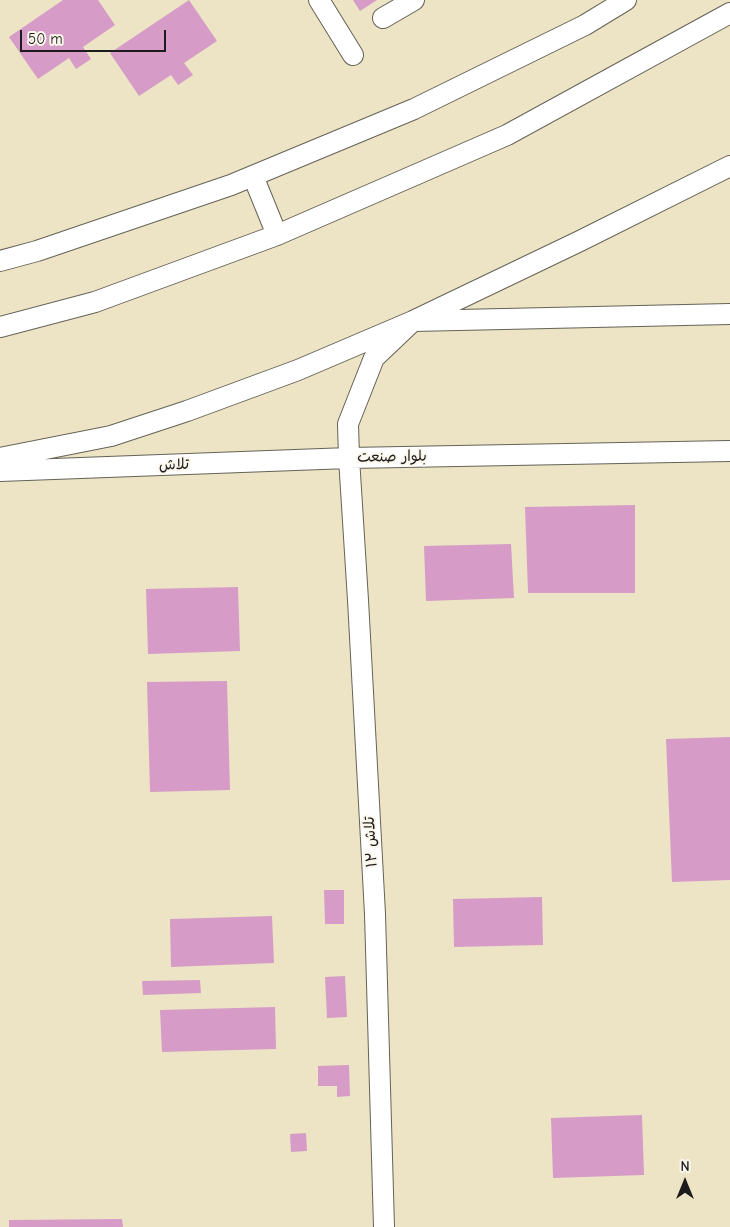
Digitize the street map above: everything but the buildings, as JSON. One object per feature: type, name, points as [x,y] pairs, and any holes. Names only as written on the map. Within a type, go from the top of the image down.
[{"type":"street","points":[[319,0],[353,55]]},
{"type":"street","points":[[383,18],[414,0]]},
{"type":"street","points":[[0,261],[37,251],[231,185],[414,109],[585,25],[626,0]]},
{"type":"street","points":[[0,327],[95,302],[276,236],[507,135],[730,13]]},
{"type":"street","points":[[0,458],[111,436],[187,412],[298,370],[413,321],[730,166]]},
{"type":"street","points":[[253,176],[276,236]]},
{"type":"street","points":[[413,321],[730,314]]},
{"type":"street","name":"بلوار صنعت","points":[[413,321],[374,358],[348,424],[349,458],[730,451]]},
{"type":"street","name":"تلاش","points":[[0,471],[349,458]]},
{"type":"street","name":"تلاش ۱۲","points":[[349,458],[375,914],[384,1227]]}]
